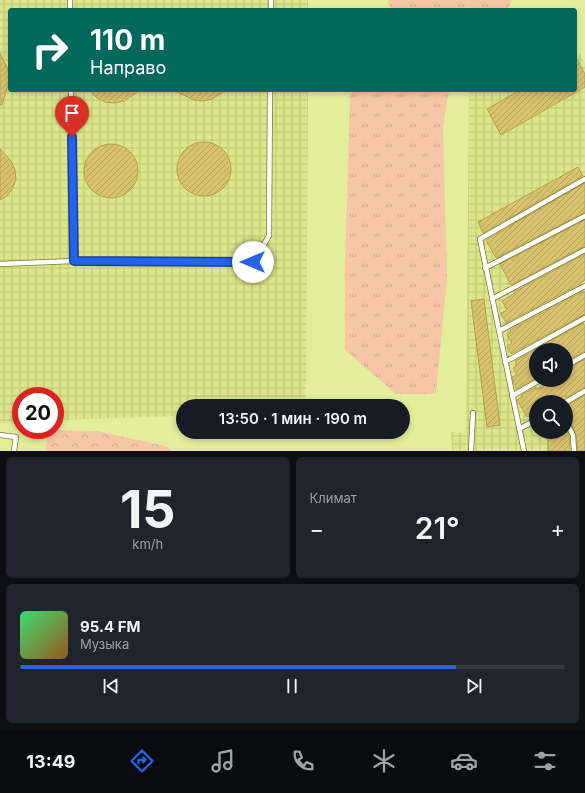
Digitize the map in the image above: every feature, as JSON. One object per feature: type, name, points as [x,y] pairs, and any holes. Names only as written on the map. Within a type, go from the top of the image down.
[{"type":"lane","points":[[71,92],[74,261]]},
{"type":"lane","points":[[0,264],[74,261],[253,262],[269,236],[270,92]]},
{"type":"lane","points":[[524,451],[480,239],[585,179]]},
{"type":"lane","points":[[485,268],[585,216]]},
{"type":"lane","points":[[492,299],[585,250]]},
{"type":"lane","points":[[499,332],[585,286]]},
{"type":"lane","points":[[505,362],[585,318]]},
{"type":"lane","points":[[573,362],[585,355]]},
{"type":"lane","points":[[512,396],[529,386]]},
{"type":"lane","points":[[573,398],[585,391]]},
{"type":"lane","points":[[471,451],[473,413]]},
{"type":"lane","points":[[519,429],[529,424]]},
{"type":"lane","points":[[573,433],[574,451]]},
{"type":"lane","points":[[0,435],[16,437],[14,451]]},
{"type":"shaded area","points":[[0,0],[308,0],[308,8],[8,8],[8,92],[308,92],[306,399],[176,399],[176,416],[64,420],[64,387],[12,387],[12,422],[0,423]]},
{"type":"shaded area","points":[[580,53],[585,64],[585,451],[452,451],[451,432],[466,433],[469,92],[577,92],[577,54]]},
{"type":"green space","points":[[388,0],[512,0],[508,8],[390,8]]},
{"type":"green space","points":[[352,92],[449,92],[443,128],[447,278],[436,394],[396,394],[345,350],[345,268],[350,96]]},
{"type":"green space","points":[[64,430],[98,431],[165,446],[173,451],[45,451],[47,439],[64,439]]},
{"type":"building","points":[[0,53],[8,70],[8,85],[2,105],[0,105]]},
{"type":"building","points":[[577,60],[585,74],[585,87],[577,92]]},
{"type":"building","points":[[91,92],[137,92],[124,101],[114,103],[105,102],[97,98]]},
{"type":"building","points":[[177,92],[223,92],[212,99],[203,101],[194,100]]},
{"type":"building","points":[[517,92],[576,92],[501,135],[487,109]]},
{"type":"building","points":[[204,142],[214,144],[223,150],[229,159],[231,169],[229,179],[223,188],[214,194],[204,196],[194,194],[185,188],[179,179],[177,169],[179,159],[185,150],[194,144]]},
{"type":"building","points":[[111,144],[121,146],[130,152],[136,161],[138,171],[136,181],[130,190],[121,196],[111,198],[101,196],[92,190],[86,181],[84,171],[86,161],[92,152],[101,146]]},
{"type":"building","points":[[0,149],[11,161],[15,170],[16,179],[13,188],[7,196],[0,200]]},
{"type":"building","points":[[578,167],[583,176],[483,233],[478,222]]},
{"type":"building","points":[[585,183],[585,212],[496,258],[486,240]]},
{"type":"building","points":[[585,220],[585,246],[511,285],[500,264]]},
{"type":"building","points":[[585,254],[585,280],[506,323],[501,313],[507,310],[502,301],[515,293],[514,292]]},
{"type":"building","points":[[584,291],[585,314],[511,354],[507,346],[512,343],[507,335],[511,332],[510,330]]},
{"type":"building","points":[[484,299],[500,425],[487,427],[471,301]]},
{"type":"building","points":[[583,323],[585,327],[585,351],[573,358],[573,343],[547,343]]},
{"type":"building","points":[[529,353],[529,382],[517,389],[512,377],[517,375],[513,368],[517,365],[515,361]]},
{"type":"building","points":[[585,359],[585,387],[571,395],[529,395],[529,416],[527,417],[517,400],[522,397],[521,395],[536,387],[536,390],[541,387],[573,387],[573,366]]},
{"type":"building","points":[[585,395],[585,451],[578,451],[576,434],[573,428],[573,402]]},
{"type":"building","points":[[547,439],[569,439],[570,451],[548,451]]},
{"type":"route","points":[[72,137],[74,261],[253,262]]}]
